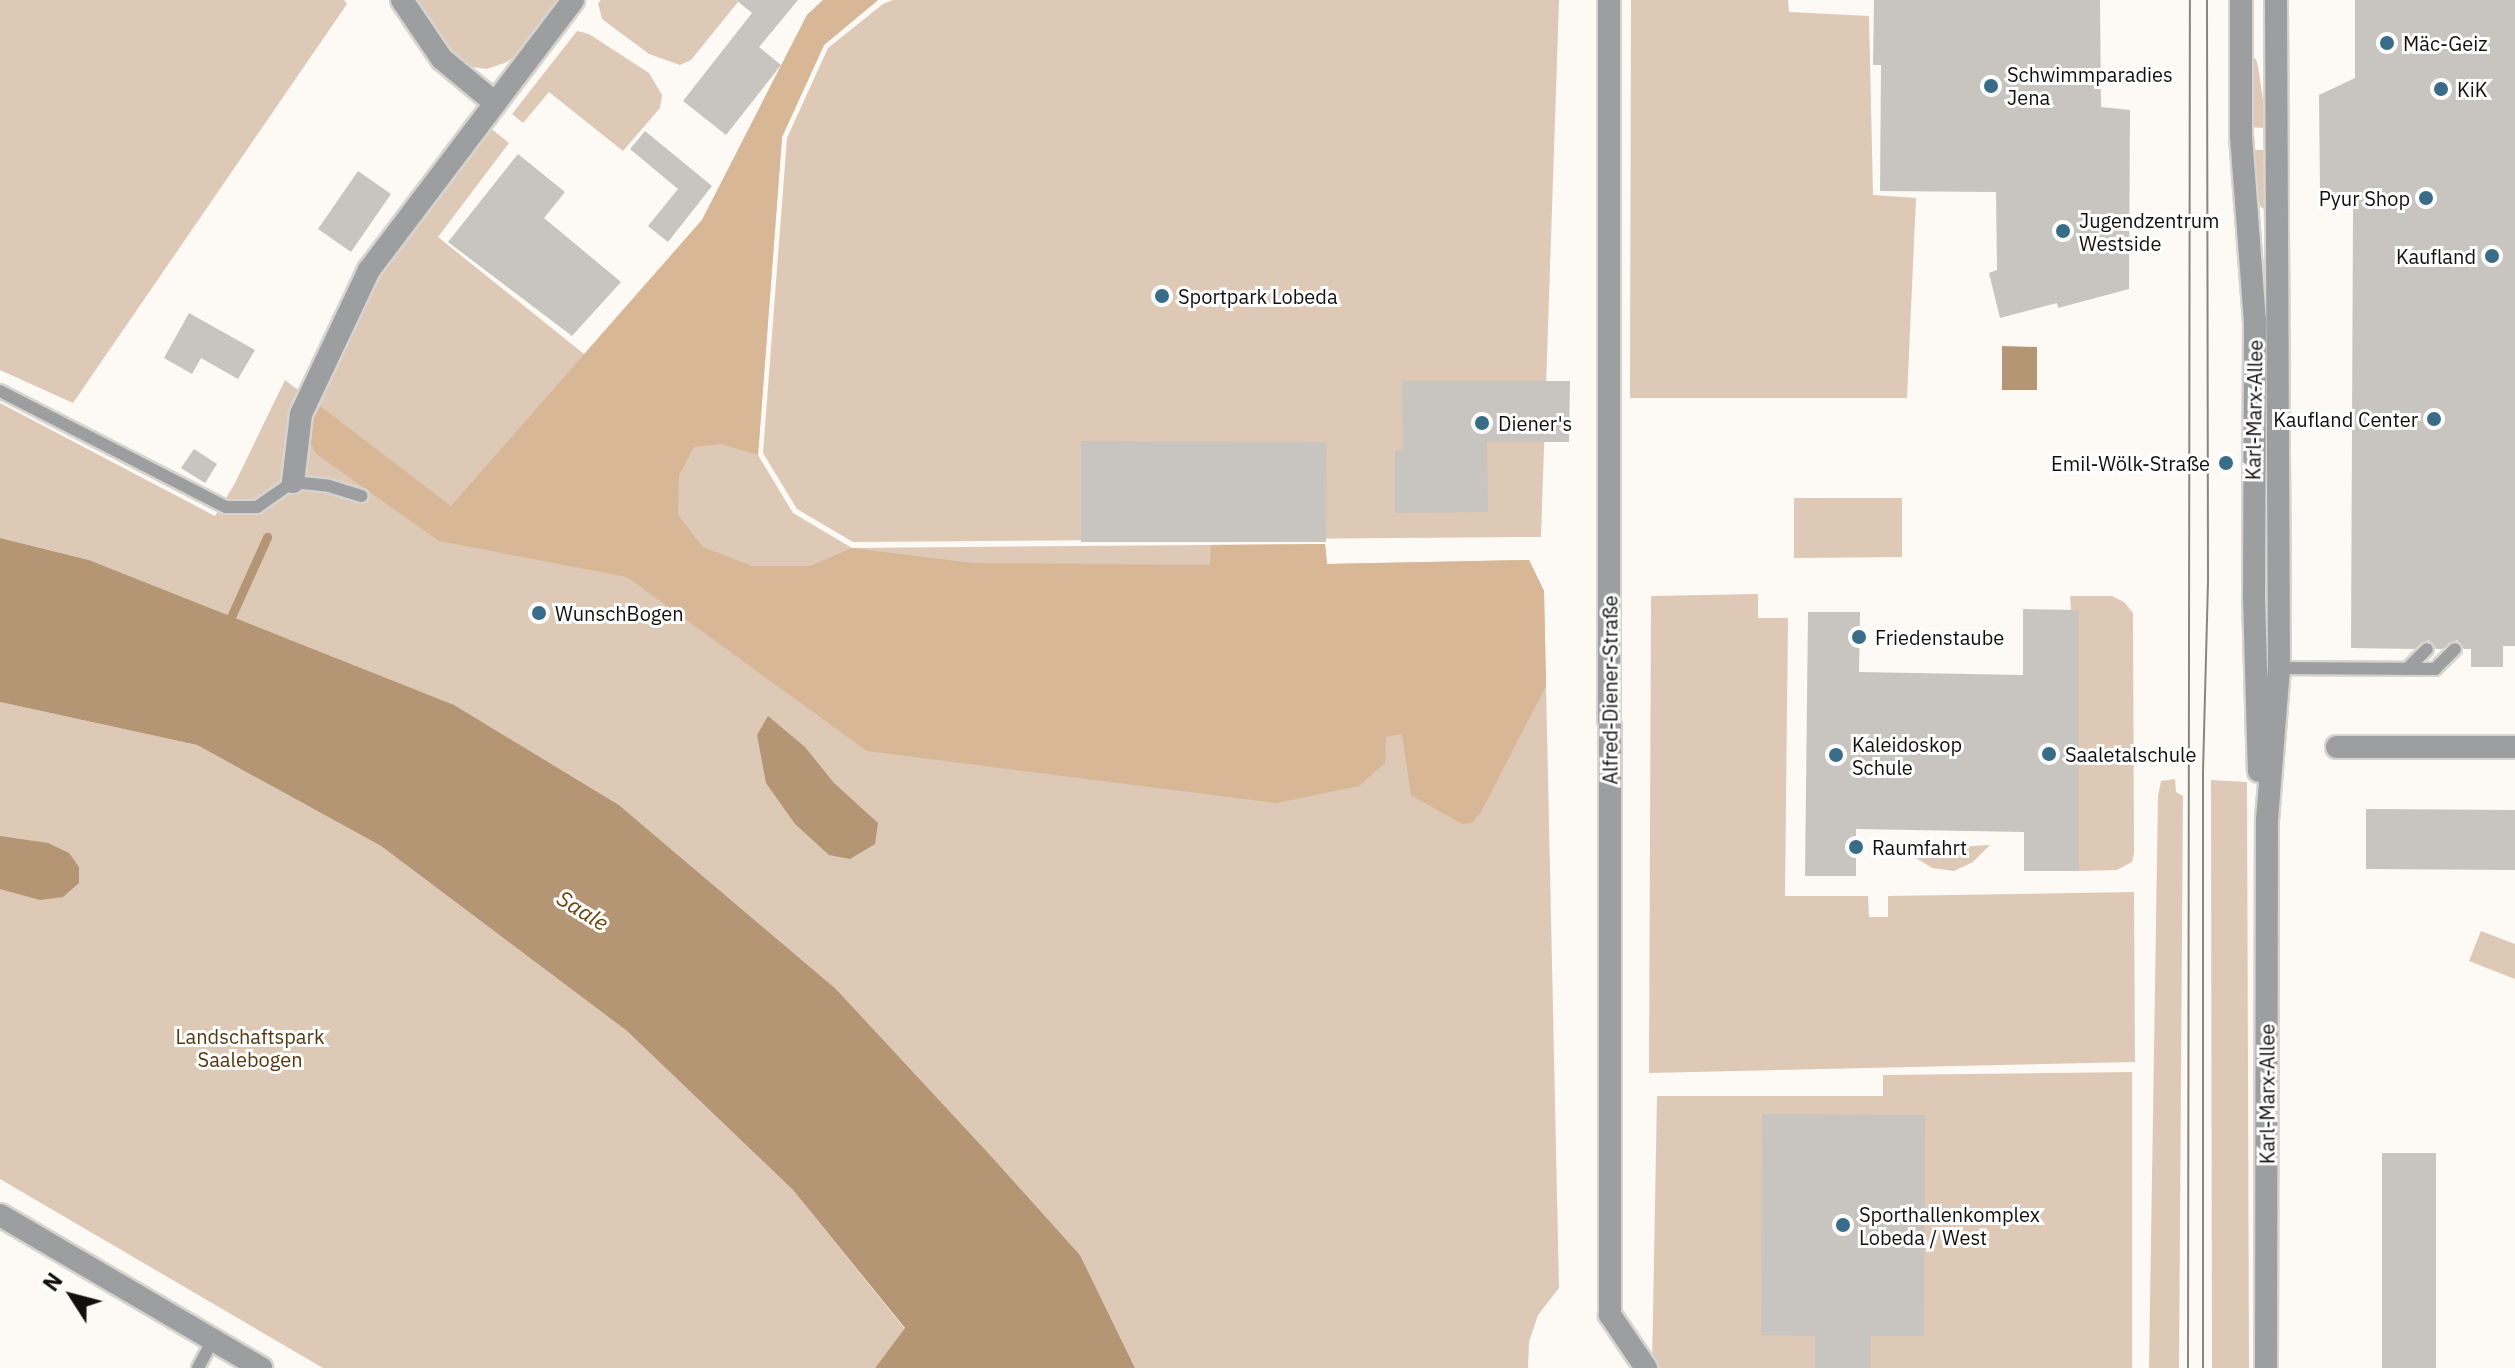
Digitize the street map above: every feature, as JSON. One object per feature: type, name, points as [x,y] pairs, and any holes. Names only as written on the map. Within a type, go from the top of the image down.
[{"type":"street","points":[[402,0],[442,59],[495,103]]},
{"type":"street","points":[[293,482],[301,414],[369,270],[573,0]]},
{"type":"street","name":"Alfred-Diener-Straße","points":[[1609,0],[1610,1315],[1646,1368]]},
{"type":"street","name":"Karl-Marx-Allee","points":[[2241,0],[2241,136],[2255,321],[2255,667],[2259,772],[2267,820]]},
{"type":"street","name":"Karl-Marx-Allee","points":[[2266,1368],[2267,820],[2279,669],[2276,0]]},
{"type":"street","points":[[2337,747],[2515,747]]},
{"type":"street","points":[[0,1215],[261,1368]]},
{"type":"lane","points":[[0,391],[226,507],[257,507],[293,482],[329,486],[361,496]]},
{"type":"lane","points":[[2406,670],[2427,649]]},
{"type":"lane","points":[[2255,667],[2435,669],[2455,649]]},
{"type":"lane","points":[[198,1368],[213,1340]]},
{"type":"green space","points":[[0,0],[344,0],[347,4],[73,403],[0,370]]},
{"type":"green space","points":[[408,0],[561,0],[521,51],[507,62],[487,69],[465,66]]},
{"type":"green space","points":[[601,0],[738,2],[691,60],[680,65],[649,54],[602,19],[598,3]]},
{"type":"green space","points":[[823,0],[878,0],[824,45],[782,137],[758,455],[793,513],[852,548],[1325,544],[1327,564],[1529,560],[1544,591],[1559,1288],[1538,1315],[1529,1342],[1528,1368],[1135,1368],[1080,1255],[991,1156],[836,989],[619,805],[453,705],[89,560],[0,538],[0,403],[215,516],[234,485],[285,380],[315,403],[375,274],[489,127],[509,143],[438,237],[584,354],[702,220],[807,15]]},
{"type":"green space","name":"Sportpark Lobeda","points":[[893,0],[1559,0],[1541,537],[853,542],[797,509],[763,453],[787,138],[828,48],[883,4]]},
{"type":"green space","points":[[1631,0],[1788,0],[1789,12],[1869,16],[1873,195],[1916,198],[1907,398],[1630,398]]},
{"type":"green space","points":[[577,31],[589,34],[649,73],[662,95],[660,108],[623,151],[549,92],[523,123],[512,114]]},
{"type":"green space","points":[[2249,57],[2256,59],[2258,66],[2267,128],[2248,127]]},
{"type":"green space","points":[[2250,150],[2270,150],[2269,206],[2265,210],[2260,206]]},
{"type":"green space","points":[[1794,498],[1902,498],[1902,557],[1794,558]]},
{"type":"green space","points":[[1758,594],[1758,618],[1788,618],[1785,896],[1868,896],[1869,917],[1888,917],[1888,896],[2134,892],[2135,1062],[1649,1073],[1651,596]]},
{"type":"green space","points":[[2070,596],[2112,596],[2124,602],[2133,613],[2134,854],[2132,862],[2117,870],[2079,871],[2079,610],[2071,610]]},
{"type":"green space","name":"Landschaftspark Saalebogen","points":[[0,702],[197,745],[381,846],[627,1031],[793,1190],[905,1329],[875,1368],[323,1368],[0,1179]]},
{"type":"green space","points":[[2175,779],[2176,792],[2183,796],[2179,1368],[2149,1368],[2158,796],[2161,781]]},
{"type":"green space","points":[[2211,780],[2247,782],[2249,1368],[2212,1368]]},
{"type":"green space","points":[[1990,845],[1973,862],[1954,871],[1932,868],[1916,858],[1921,849]]},
{"type":"green space","points":[[2481,931],[2515,944],[2515,979],[2469,961]]},
{"type":"green space","points":[[2132,1072],[2132,1368],[1652,1368],[1657,1096],[1883,1096],[1883,1075]]},
{"type":"shaded area","points":[[823,0],[878,0],[824,45],[782,137],[758,455],[721,444],[694,447],[679,475],[678,515],[703,547],[752,566],[810,566],[852,548],[972,563],[1210,565],[1211,545],[1325,544],[1327,564],[1529,560],[1544,591],[1546,686],[1481,812],[1472,823],[1462,824],[1411,795],[1402,734],[1386,737],[1385,763],[1359,786],[1276,803],[867,751],[627,577],[439,541],[315,453],[307,434],[316,403],[451,506],[702,220],[807,15]]},
{"type":"water","points":[[2002,346],[2037,347],[2037,390],[2002,390]]},
{"type":"water","name":"Saale","points":[[0,538],[89,560],[454,705],[619,805],[836,989],[991,1156],[1080,1255],[1135,1368],[875,1368],[905,1328],[793,1190],[627,1031],[381,846],[197,745],[0,702]]},
{"type":"water","points":[[768,716],[805,747],[834,783],[878,823],[875,844],[850,859],[829,855],[795,824],[766,783],[757,735]]},
{"type":"water","points":[[0,836],[48,843],[69,853],[79,867],[79,883],[63,897],[40,900],[0,889]]},
{"type":"building","points":[[736,0],[798,0],[759,47],[781,65],[726,135],[683,101],[752,13]]},
{"type":"building","name":"Schwimmparadies Jena","points":[[1874,0],[2100,0],[2101,107],[2130,110],[2129,289],[2058,308],[2057,303],[2000,318],[1989,273],[1997,270],[1996,192],[1880,191],[1881,65],[1873,65]]},
{"type":"building","name":"Kaufland Center","points":[[2355,0],[2515,0],[2515,646],[2503,646],[2503,667],[2471,667],[2471,649],[2464,649],[2457,640],[2442,649],[2436,649],[2429,640],[2415,649],[2351,648],[2353,209],[2320,192],[2319,95],[2355,78]]},
{"type":"building","points":[[645,131],[712,186],[668,242],[648,226],[678,189],[630,149]]},
{"type":"building","points":[[518,154],[565,192],[544,218],[621,282],[572,336],[448,242]]},
{"type":"building","points":[[358,171],[391,194],[351,252],[318,229]]},
{"type":"building","points":[[189,313],[255,350],[238,379],[201,358],[192,374],[164,358]]},
{"type":"building","points":[[1402,381],[1570,381],[1569,442],[1487,442],[1488,512],[1395,513],[1395,450],[1403,450]]},
{"type":"building","points":[[1081,441],[1327,442],[1326,542],[1081,542]]},
{"type":"building","points":[[194,449],[217,464],[205,483],[181,468]]},
{"type":"building","points":[[2023,609],[2079,610],[2079,871],[2024,871],[2024,832],[1856,829],[1856,876],[1805,876],[1808,612],[1860,612],[1859,672],[2023,675]]},
{"type":"building","points":[[2366,809],[2515,810],[2515,870],[2366,869]]},
{"type":"building","name":"Sporthallenkomplex Lobeda / West","points":[[1762,1114],[1925,1115],[1924,1336],[1871,1336],[1871,1368],[1815,1368],[1815,1336],[1761,1335]]},
{"type":"building","points":[[2382,1153],[2436,1153],[2436,1368],[2382,1368]]},
{"type":"waterway","points":[[226,628],[267,537]]},
{"type":"tram line","points":[[2188,1368],[2190,0]]},
{"type":"tram line","points":[[2203,1368],[2203,772],[2208,580],[2207,0]]},
{"type":"place","name":"Mäc-Geiz","points":[[2387,43]]},
{"type":"place","name":"Schwimmparadies Jena","points":[[1991,86]]},
{"type":"place","name":"KiK","points":[[2441,89]]},
{"type":"place","name":"Pyur Shop","points":[[2426,198]]},
{"type":"place","name":"Jugendzentrum Westside","points":[[2063,231]]},
{"type":"place","name":"Kaufland","points":[[2492,256]]},
{"type":"place","name":"Sportpark Lobeda","points":[[1162,296]]},
{"type":"place","name":"Kaufland Center","points":[[2434,419]]},
{"type":"place","name":"Diener's","points":[[1482,423]]},
{"type":"place","name":"Emil-Wölk-Straße","points":[[2226,463]]},
{"type":"place","name":"WunschBogen","points":[[539,613]]},
{"type":"place","name":"Friedenstaube","points":[[1859,637]]},
{"type":"place","name":"Saaletalschule","points":[[2049,754]]},
{"type":"place","name":"Kaleidoskop Schule","points":[[1836,755]]},
{"type":"place","name":"Raumfahrt","points":[[1856,847]]},
{"type":"place","name":"Sporthallenkomplex Lobeda / West","points":[[1843,1225]]}]
